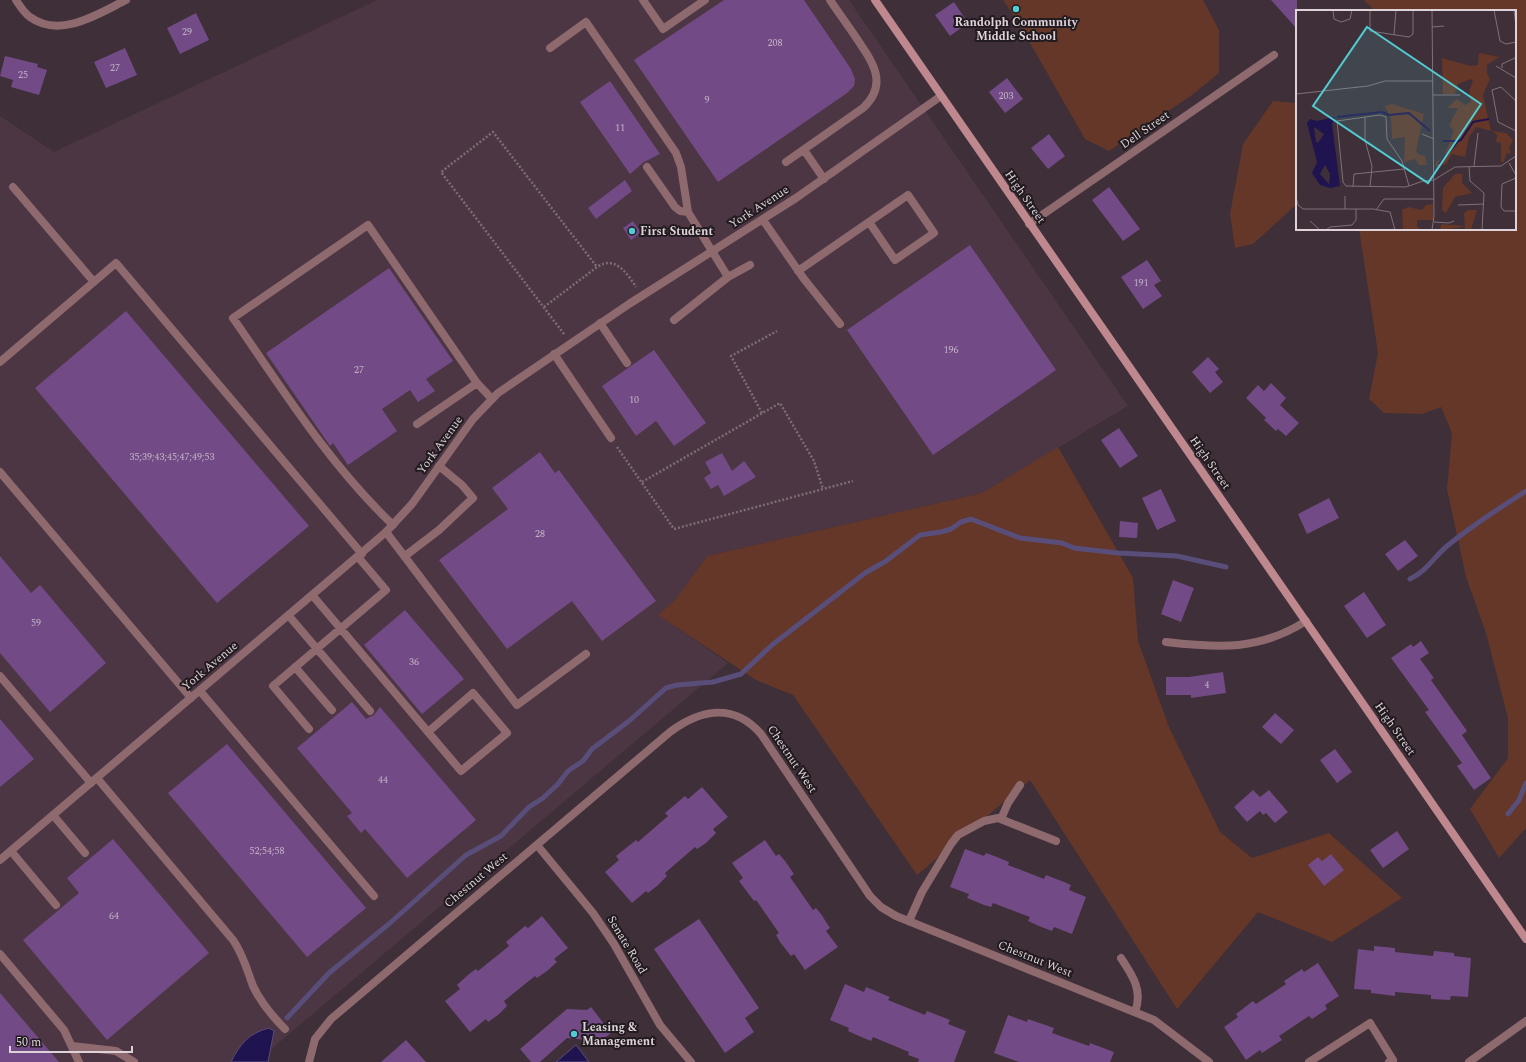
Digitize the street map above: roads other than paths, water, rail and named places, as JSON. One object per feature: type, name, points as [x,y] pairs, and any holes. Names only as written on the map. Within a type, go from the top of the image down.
[{"type":"main road","name":"High Street","points":[[875,0],[1526,939]]},
{"type":"street","points":[[16,0],[33,19],[48,24],[58,25],[80,22],[126,0]]},
{"type":"street","points":[[643,0],[663,29],[705,0]]},
{"type":"street","points":[[786,162],[863,108],[871,100],[876,89],[876,72],[872,61],[830,0]]},
{"type":"street","points":[[550,48],[586,22],[676,153],[681,167],[688,212],[728,277]]},
{"type":"street","name":"Dell Street","points":[[1029,224],[1274,55]]},
{"type":"street","name":"York Avenue","points":[[0,860],[313,596],[386,532],[412,504],[473,419],[492,399],[600,323],[763,220],[824,179],[941,96]]},
{"type":"street","points":[[804,150],[824,179]]},
{"type":"street","points":[[647,167],[675,207],[684,213],[688,212]]},
{"type":"street","points":[[14,187],[94,282]]},
{"type":"street","points":[[798,271],[868,222],[908,195],[934,233],[895,260],[868,222]]},
{"type":"street","points":[[763,220],[798,271],[840,324]]},
{"type":"street","points":[[393,525],[355,487],[327,454],[233,318],[368,225],[477,383],[492,399]]},
{"type":"street","points":[[0,362],[116,263],[360,556],[386,590],[273,686],[309,729]]},
{"type":"street","points":[[674,320],[728,277],[750,265]]},
{"type":"street","points":[[600,323],[627,363]]},
{"type":"street","points":[[554,354],[611,438]]},
{"type":"street","points":[[417,424],[477,383]]},
{"type":"street","points":[[405,556],[439,530],[473,498],[462,485],[439,466]]},
{"type":"street","points":[[0,472],[191,698]]},
{"type":"street","points":[[386,532],[517,705],[586,654]]},
{"type":"street","points":[[313,596],[341,629],[428,732],[461,771],[507,733],[473,693],[428,732]]},
{"type":"street","points":[[289,616],[370,711]]},
{"type":"street","points":[[1166,642],[1206,647],[1230,647],[1274,638],[1306,621]]},
{"type":"street","points":[[295,667],[332,710]]},
{"type":"street","points":[[0,676],[233,940],[242,955],[259,997],[269,1013],[285,1029]]},
{"type":"street","points":[[200,691],[374,896]]},
{"type":"street","name":"Chestnut West","points":[[309,1062],[315,1039],[331,1019],[537,844],[678,726],[704,715],[723,712],[733,714],[749,721],[761,734],[870,896],[881,907],[909,921],[1135,1012],[1161,1025],[1209,1062]]},
{"type":"street","points":[[1001,819],[1008,803],[1020,785]]},
{"type":"street","points":[[53,815],[85,853]]},
{"type":"street","points":[[909,921],[922,892],[956,838],[987,819],[1001,819],[1056,841]]},
{"type":"street","name":"Senate Road","points":[[537,844],[593,913],[614,944],[653,1014],[691,1062]]},
{"type":"street","points":[[11,851],[56,904]]},
{"type":"street","points":[[0,954],[59,1024],[80,1062]]},
{"type":"street","points":[[1121,958],[1133,977],[1137,988],[1138,1000],[1135,1012]]},
{"type":"street","points":[[1469,1062],[1526,1021]]},
{"type":"street","points":[[1309,1062],[1370,1023],[1393,1060],[1390,1062]]},
{"type":"street","points":[[72,1046],[116,1051],[134,1062]]},
{"type":"waterway","points":[[1410,579],[1421,572],[1442,550],[1456,539],[1526,491]]},
{"type":"waterway","points":[[287,1018],[329,973],[390,923],[466,855],[501,836],[529,807],[543,798],[558,784],[568,771],[583,761],[592,749],[629,721],[666,688],[677,685],[713,682],[741,674],[772,645],[865,573],[886,561],[920,535],[951,529],[961,522],[971,519],[1020,538],[1062,543],[1074,548],[1118,553],[1177,556],[1226,567]]},
{"type":"waterway","points":[[1508,814],[1519,800],[1526,783]]},
{"type":"place","name":"Randolph Community Middle School","points":[[1016,9]]},
{"type":"place","name":"First Student","points":[[632,231]]},
{"type":"place","name":"Leasing & Management","points":[[574,1034]]}]
